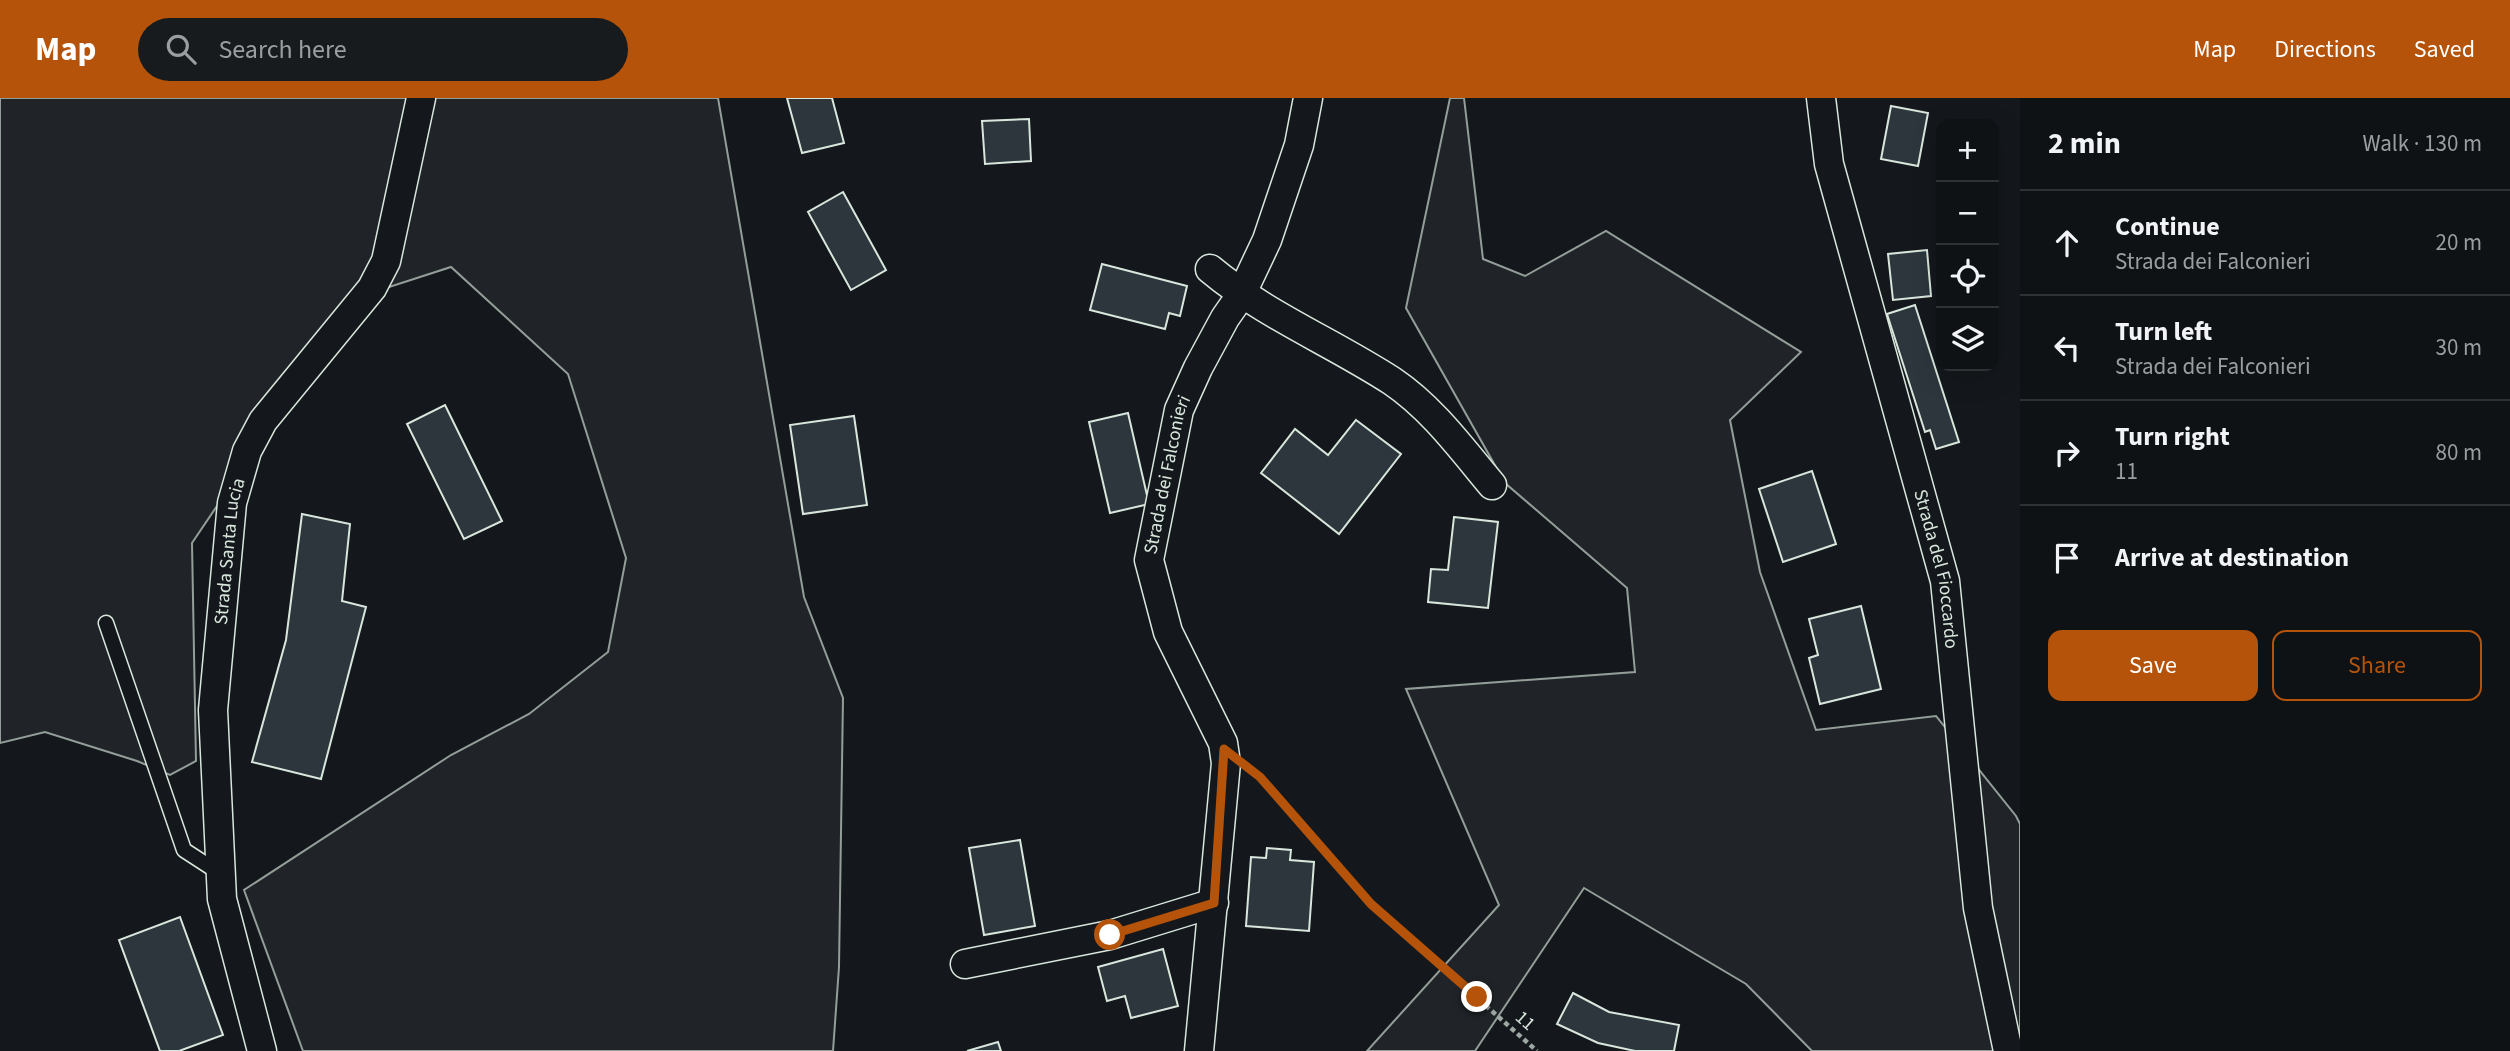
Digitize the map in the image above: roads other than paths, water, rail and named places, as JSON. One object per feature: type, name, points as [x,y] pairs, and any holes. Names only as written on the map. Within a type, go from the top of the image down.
[{"type":"street","name":"Strada Santa Lucia","points":[[262,1051],[222,899],[220,874],[214,710],[232,503],[247,451],[263,421],[372,288],[386,261],[421,98]]},
{"type":"street","name":"Strada dei Falconieri","points":[[1199,1051],[1214,903],[1224,749],[1168,632],[1149,560],[1179,410],[1225,318],[1241,295],[1267,240],[1295,157],[1308,98]]},
{"type":"street","name":"Strada del Fioccardo","points":[[1821,98],[1829,164],[1945,581],[1978,908],[2008,1051]]},
{"type":"street","points":[[1210,269],[1241,295],[1393,382],[1444,427],[1492,485]]},
{"type":"street","points":[[965,964],[1110,935],[1214,903]]},
{"type":"lane","points":[[106,623],[184,850],[220,874]]}]
